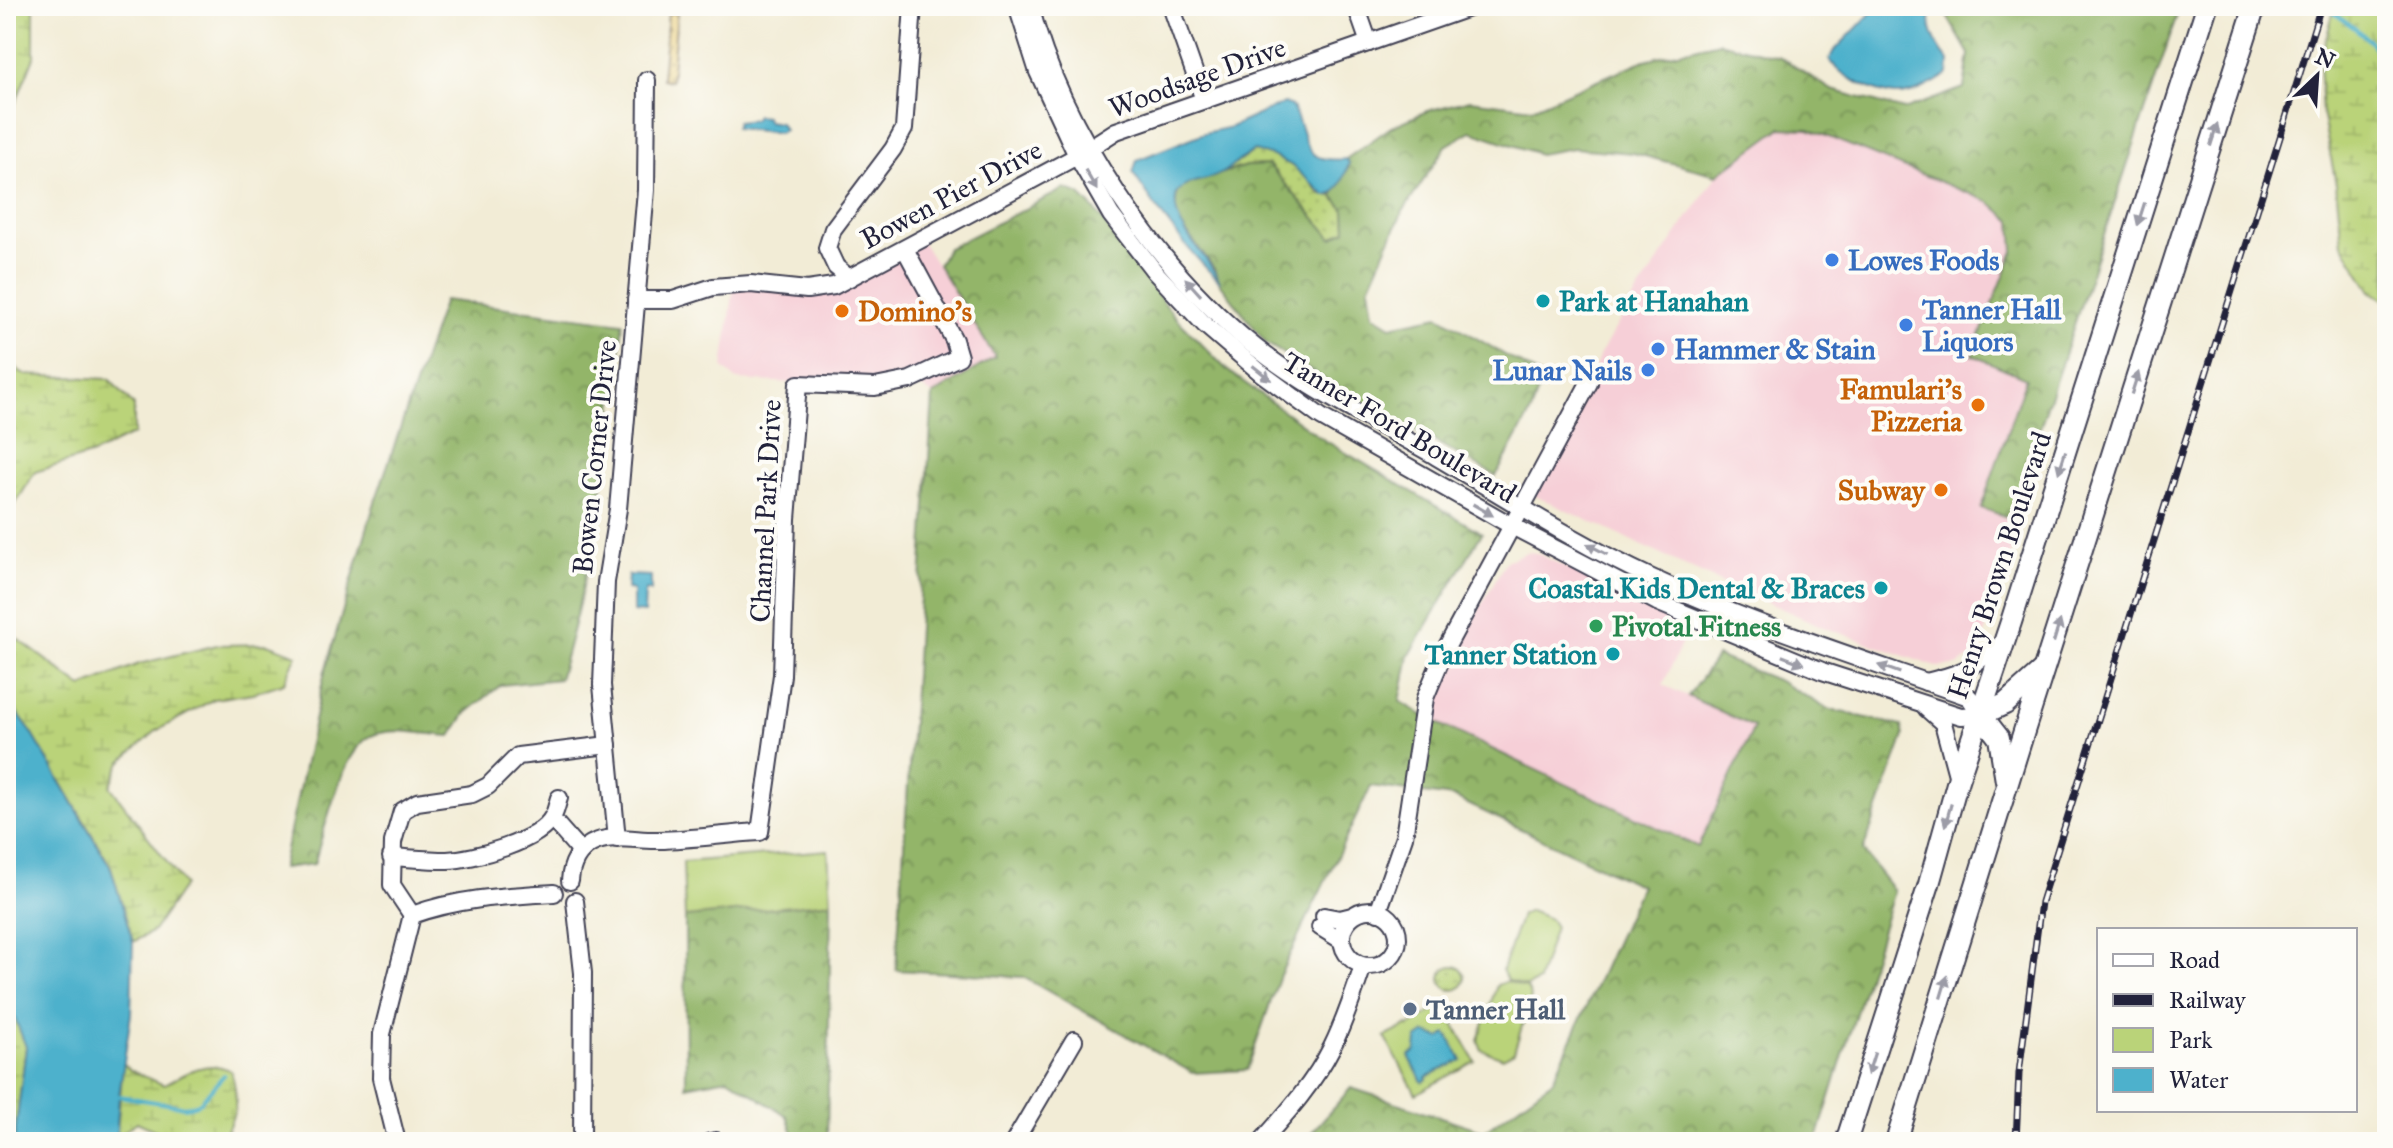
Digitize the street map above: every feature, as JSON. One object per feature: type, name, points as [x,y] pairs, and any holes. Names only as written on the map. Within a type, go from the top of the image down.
[{"type":"main road","name":"Henry Brown Boulevard","points":[[1846,1142],[1929,884],[1958,780],[2207,6]]},
{"type":"main road","points":[[1896,1142],[2255,6]]},
{"type":"main road","points":[[2007,785],[1999,738],[1981,715],[2005,704],[2045,668]]},
{"type":"street","points":[[849,278],[836,267],[827,248],[833,229],[893,149],[904,129],[913,6]]},
{"type":"street","name":"Tanner Ford Boulevard","points":[[1017,6],[1038,72],[1083,152],[1156,245],[1204,298],[1255,347],[1322,391],[1649,577],[1771,627],[1969,697],[1981,715]]},
{"type":"street","name":"Tanner Ford Boulevard","points":[[1030,6],[1083,152],[1111,215],[1155,272],[1205,325],[1261,373],[1321,417],[1512,526],[1691,618],[1822,671],[1961,716],[1981,715]]},
{"type":"street","points":[[1171,6],[1204,100]]},
{"type":"street","points":[[1356,6],[1369,43]]},
{"type":"street","name":"Woodsage Drive","points":[[1083,152],[1116,131],[1474,6]]},
{"type":"street","name":"Bowen Corner Drive","points":[[617,839],[602,685],[606,582],[618,509],[646,190],[647,80]]},
{"type":"street","name":"Bowen Pier Drive","points":[[636,300],[673,300],[713,287],[751,284],[807,290],[834,286],[1083,152]]},
{"type":"street","name":"Channel Park Drive","points":[[617,839],[660,840],[760,832],[782,675],[787,519],[798,384],[875,387],[910,380],[959,357],[954,340],[905,249]]},
{"type":"street","points":[[1378,912],[1404,837],[1425,698],[1445,650],[1589,383]]},
{"type":"street","points":[[1926,682],[1957,674],[1972,666],[1983,654],[2004,644]]},
{"type":"street","points":[[1922,704],[1943,723],[1958,780]]},
{"type":"street","points":[[397,1142],[381,1078],[382,1034],[412,915],[392,885],[391,857],[402,811],[417,802],[472,794],[488,786],[518,756],[608,745]]},
{"type":"street","points":[[391,857],[447,860],[513,845],[552,819],[559,798]]},
{"type":"street","points":[[552,819],[581,852]]},
{"type":"street","points":[[570,881],[574,860],[581,852],[593,843],[617,839]]},
{"type":"street","points":[[570,881],[559,882],[554,893],[557,900],[564,904],[575,901]]},
{"type":"street","points":[[570,881],[579,890],[575,901],[583,973],[582,1142]]},
{"type":"street","points":[[412,915],[442,904],[554,893]]},
{"type":"street","points":[[1369,910],[1378,912],[1393,922],[1397,931],[1397,946],[1382,964],[1363,966],[1348,956],[1341,940],[1322,922],[1369,910]]},
{"type":"street","points":[[1341,940],[1342,931],[1352,916]]},
{"type":"street","points":[[1261,1142],[1292,1107],[1330,1050],[1363,966]]},
{"type":"street","points":[[1014,1142],[1074,1040]]},
{"type":"shaded area","points":[[1781,128],[1809,129],[1989,201],[2012,221],[2014,251],[1972,355],[2027,378],[1981,508],[2020,524],[1983,638],[1971,657],[1957,666],[1936,667],[1826,628],[1529,493],[1589,383],[1600,354],[1631,302],[1717,175]]},
{"type":"shaded area","points":[[921,240],[996,357],[933,395],[910,380],[875,387],[737,380],[723,368],[734,285],[807,290]]},
{"type":"shaded area","points":[[1527,552],[1537,553],[1688,629],[1663,685],[1754,726],[1698,847],[1429,719],[1449,663],[1506,561]]},
{"type":"green space","points":[[6,6],[34,6],[34,57],[6,126]]},
{"type":"green space","points":[[1941,6],[2180,6],[2010,518],[1981,508],[2026,378],[1972,355],[2014,251],[2012,221],[1988,201],[1809,129],[1781,128],[1717,175],[1633,153],[1573,148],[1539,154],[1471,131],[1446,146],[1402,213],[1369,287],[1373,315],[1391,326],[1439,316],[1542,377],[1532,410],[1496,476],[1266,343],[1220,283],[1214,268],[1181,225],[1175,211],[1177,192],[1184,185],[1246,166],[1269,165],[1332,238],[1346,230],[1345,210],[1333,196],[1348,168],[1346,159],[1391,127],[1427,111],[1470,100],[1532,108],[1645,60],[1719,42],[1780,57],[1832,90],[1904,110],[1964,88],[1969,54]]},
{"type":"green space","points":[[2335,6],[2387,6],[2387,301],[2371,291],[2342,244],[2336,184],[2322,112],[2319,65]]},
{"type":"green space","points":[[1254,151],[1283,160],[1300,172],[1320,194],[1333,196],[1345,210],[1346,230],[1331,238],[1269,165],[1246,166],[1222,173]]},
{"type":"green space","points":[[1064,189],[1079,194],[1095,210],[1175,317],[1227,370],[1321,438],[1482,533],[1409,656],[1400,701],[1429,719],[1698,847],[1754,727],[1688,696],[1717,656],[1779,681],[1828,709],[1902,726],[1904,736],[1863,851],[1894,891],[1816,1142],[1303,1142],[1351,1088],[1484,1131],[1553,1080],[1641,886],[1453,797],[1371,786],[1280,975],[1247,1070],[1193,1073],[1023,977],[896,970],[933,395],[995,357],[938,265],[948,248]]},
{"type":"green space","points":[[444,300],[623,323],[591,547],[559,679],[501,685],[466,713],[451,736],[400,731],[371,736],[361,744],[343,774],[314,864],[282,868],[325,671],[374,505]]},
{"type":"green space","points":[[6,360],[25,375],[109,379],[134,406],[134,434],[93,454],[35,472],[8,516],[14,636],[82,687],[139,664],[217,645],[268,644],[297,655],[284,683],[253,693],[214,699],[156,731],[121,762],[110,786],[184,885],[153,931],[133,942],[111,867],[32,733],[6,698]]},
{"type":"green space","points":[[828,850],[831,902],[685,917],[683,862]]},
{"type":"green space","points":[[831,902],[827,1142],[796,1142],[787,1116],[728,1078],[686,1086],[685,917]]},
{"type":"green space","points":[[1530,911],[1550,919],[1555,927],[1538,981],[1527,987],[1507,980],[1502,970],[1521,915]]},
{"type":"green space","points":[[1453,966],[1461,970],[1465,978],[1461,986],[1453,990],[1445,986],[1441,978],[1445,970]]},
{"type":"green space","points":[[1507,981],[1527,988],[1531,997],[1514,1052],[1503,1058],[1482,1050],[1478,1040],[1497,985]]},
{"type":"green space","points":[[6,995],[26,1046],[14,1142],[6,1142]]},
{"type":"green space","points":[[1436,1009],[1443,1024],[1452,1020],[1475,1061],[1416,1094],[1385,1037],[1409,1027]]},
{"type":"green space","points":[[123,1063],[130,1070],[164,1085],[205,1067],[223,1067],[231,1071],[235,1108],[221,1142],[180,1142],[137,1122],[126,1130],[122,1142],[116,1142]]},
{"type":"sand","points":[[668,13],[677,13],[671,81],[662,79]]},
{"type":"water","points":[[1878,6],[1932,6],[1931,29],[1949,61],[1948,74],[1916,91],[1896,95],[1859,84],[1835,67],[1830,60],[1833,52]]},
{"type":"water","points":[[1284,103],[1291,106],[1312,153],[1330,159],[1346,159],[1349,163],[1346,173],[1335,192],[1326,196],[1291,165],[1254,151],[1220,174],[1188,184],[1177,192],[1175,204],[1183,228],[1220,282],[1185,244],[1143,188],[1133,173],[1137,160],[1204,133],[1231,127]]},
{"type":"water","points":[[756,116],[780,123],[784,130],[779,133],[735,128],[737,122],[753,120]]},
{"type":"water","points":[[628,575],[651,576],[651,591],[645,590],[644,613],[633,612],[633,590],[627,589]]},
{"type":"water","points":[[6,698],[32,733],[111,868],[133,942],[131,1014],[116,1142],[14,1142],[26,1047],[6,995]]},
{"type":"water","points":[[1426,1033],[1440,1038],[1447,1034],[1462,1060],[1426,1077],[1422,1082],[1409,1056],[1416,1051],[1417,1039]]},
{"type":"waterway","points":[[2333,12],[2356,29],[2377,51],[2387,89]]},
{"type":"waterway","points":[[119,1096],[186,1107],[199,1103],[224,1075]]},
{"type":"railway","points":[[2016,1142],[2019,1073],[2041,902],[2321,6]]},
{"type":"place","name":"Lowes Foods","points":[[1832,260]]},
{"type":"place","name":"Park at Hanahan","points":[[1543,301]]},
{"type":"place","name":"Domino's","points":[[842,311]]},
{"type":"place","name":"Tanner Hall Liquors","points":[[1906,325]]},
{"type":"place","name":"Hammer & Stain","points":[[1658,349]]},
{"type":"place","name":"Lunar Nails","points":[[1648,370]]},
{"type":"place","name":"Famulari's Pizzeria","points":[[1978,405]]},
{"type":"place","name":"Subway","points":[[1941,490]]},
{"type":"place","name":"Coastal Kids Dental & Braces","points":[[1881,588]]},
{"type":"place","name":"Pivotal Fitness","points":[[1596,626]]},
{"type":"place","name":"Tanner Station","points":[[1613,654]]},
{"type":"place","name":"Tanner Hall","points":[[1410,1009]]}]
